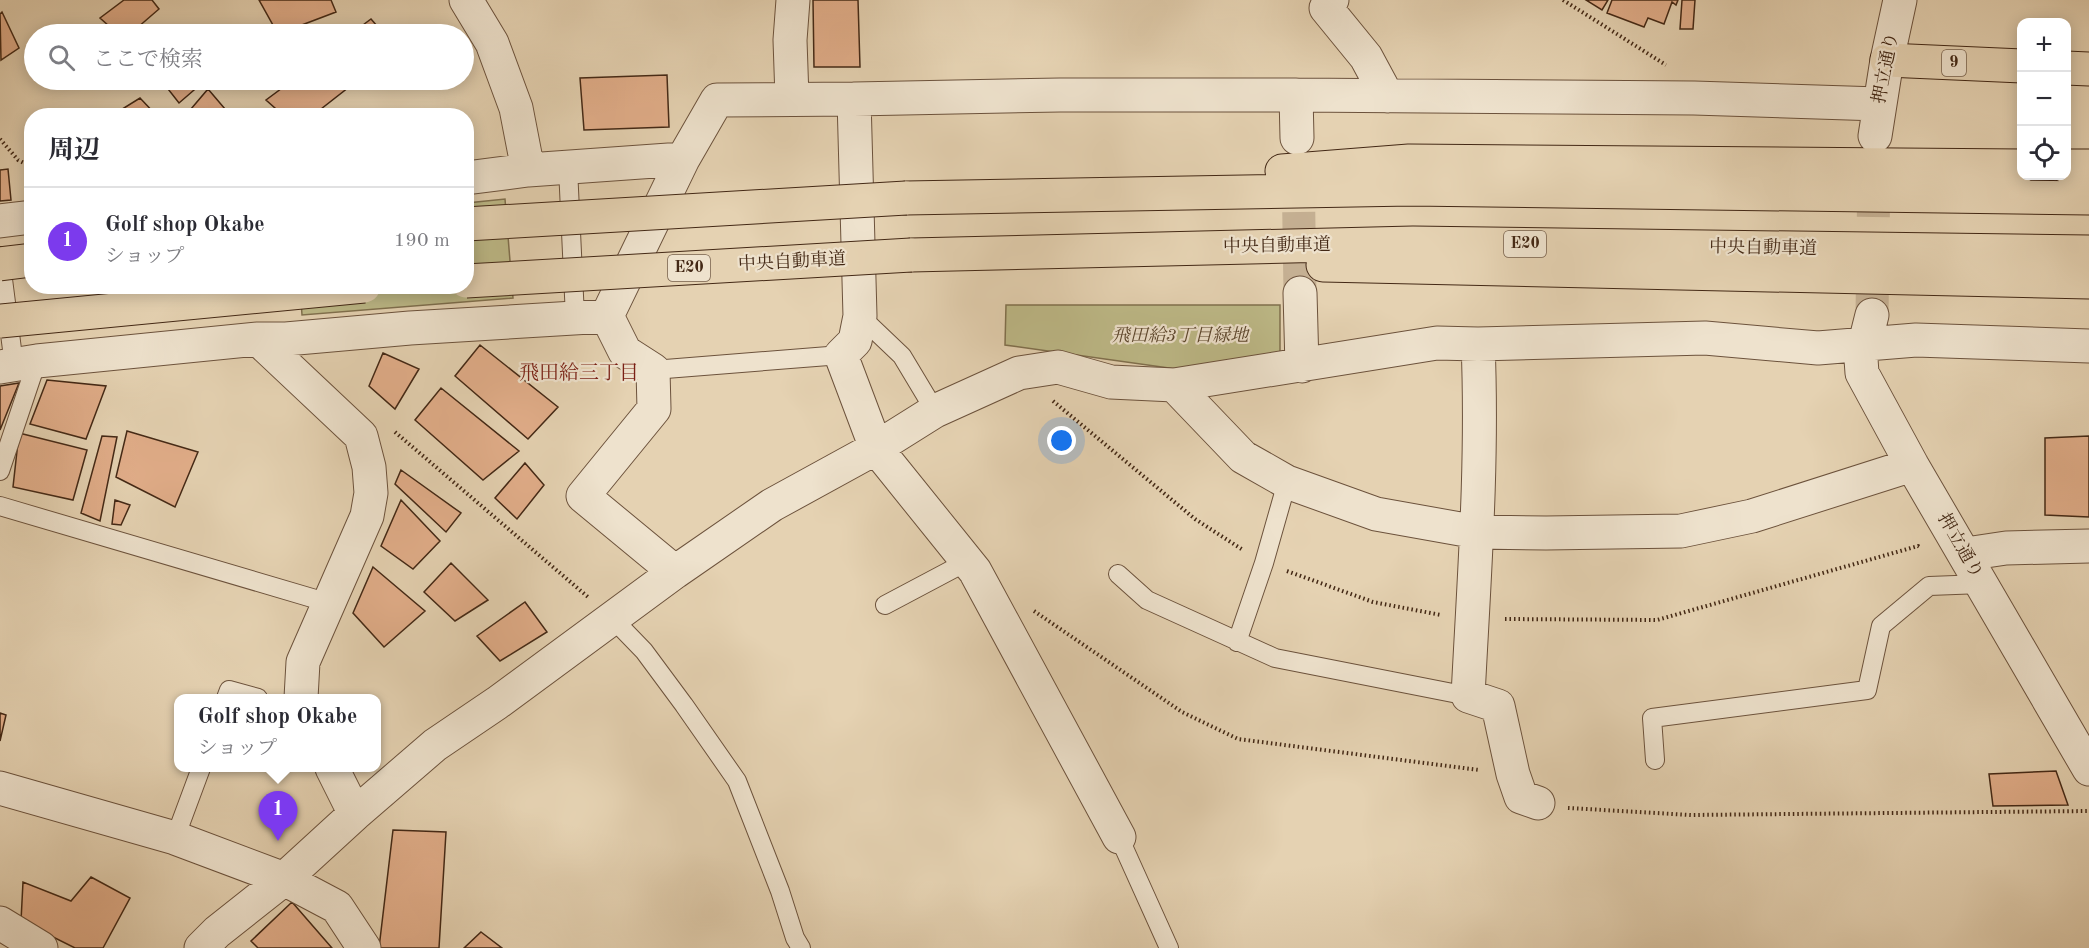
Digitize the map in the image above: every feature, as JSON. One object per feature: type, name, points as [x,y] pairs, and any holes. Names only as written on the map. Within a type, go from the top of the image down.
[{"type":"main road","name":"9","points":[[1887,60],[2017,66]]},
{"type":"main road","points":[[2071,68],[2089,69]]},
{"type":"main road","points":[[970,197],[1409,161],[2017,166]]},
{"type":"main road","points":[[2071,166],[2089,166]]},
{"type":"main road","points":[[474,224],[906,198],[1411,189],[2089,198]]},
{"type":"main road","name":"中央自動車道","points":[[474,281],[911,255],[1413,243],[2089,252]]},
{"type":"main road","points":[[962,253],[1414,268],[2089,282]]},
{"type":"main road","points":[[0,264],[24,261]]},
{"type":"main road","points":[[0,321],[269,294]]},
{"type":"street","points":[[466,0],[492,44],[516,108],[528,170]]},
{"type":"street","points":[[792,98],[790,40],[793,0]]},
{"type":"street","points":[[1332,0],[1326,8],[1366,57],[1387,96]]},
{"type":"street","name":"押立通り","points":[[1694,98],[1877,120],[1900,0]]},
{"type":"street","points":[[591,317],[717,100],[1060,95],[1694,98]]},
{"type":"street","points":[[1296,95],[1297,138]]},
{"type":"street","points":[[854,99],[860,315],[855,341],[841,355],[876,448],[975,571],[1119,837]]},
{"type":"street","points":[[474,177],[528,170],[683,159]]},
{"type":"street","points":[[0,221],[24,218]]},
{"type":"street","points":[[1300,293],[1302,366]]},
{"type":"street","points":[[17,364],[258,339],[286,339],[410,327],[591,317],[625,352],[653,370],[654,409],[583,496],[675,572]]},
{"type":"street","points":[[201,948],[217,932],[284,879],[435,745],[613,619],[675,572],[772,505],[876,448],[935,411],[1019,373],[1058,367],[1111,382],[1174,385],[1437,343],[1706,338],[1818,348],[1868,331],[1916,340],[2089,346]]},
{"type":"street","name":"押立通り","points":[[1868,331],[1861,359],[1862,373],[1912,465],[1966,554],[2089,769]]},
{"type":"street","points":[[258,339],[361,436],[371,493],[368,516],[303,662],[301,694]]},
{"type":"street","points":[[1478,344],[1481,404],[1468,696],[1498,706],[1513,774],[1521,797],[1538,803]]},
{"type":"street","points":[[1174,385],[1243,457],[1287,482],[1376,514],[1477,532],[1681,531],[1752,516],[1912,465]]},
{"type":"street","points":[[1966,554],[2006,548],[2089,546]]},
{"type":"street","points":[[334,772],[355,814]]},
{"type":"street","points":[[0,788],[175,838],[284,879],[337,907],[364,948]]},
{"type":"street","points":[[0,922],[41,948]]},
{"type":"lane","points":[[568,168],[591,317]]},
{"type":"lane","points":[[0,255],[17,364],[0,471]]},
{"type":"lane","points":[[860,315],[902,357],[935,411]]},
{"type":"lane","points":[[653,370],[841,355]]},
{"type":"lane","points":[[1237,642],[1264,563],[1287,482]]},
{"type":"lane","points":[[0,506],[329,603]]},
{"type":"lane","points":[[885,604],[968,561]]},
{"type":"lane","points":[[1118,574],[1147,600],[1275,658],[1468,696]]},
{"type":"lane","points":[[1655,760],[1652,718],[1867,690],[1881,626],[1929,586],[1982,585]]},
{"type":"lane","points":[[613,619],[644,651],[737,781],[780,891],[795,938],[801,948]]},
{"type":"lane","points":[[228,694],[229,690],[242,694]]},
{"type":"lane","points":[[175,838],[200,772]]},
{"type":"lane","points":[[1119,837],[1169,948]]},
{"type":"path","points":[[1563,0],[1676,70],[1694,98]]},
{"type":"path","points":[[0,138],[18,160],[24,163]]},
{"type":"path","points":[[386,424],[613,619]]},
{"type":"path","points":[[1025,604],[1182,712],[1238,739],[1513,774]]},
{"type":"path","points":[[1538,803],[1565,808],[1691,815],[2089,811]]},
{"type":"green space","points":[[505,199],[513,298],[302,315],[300,294],[474,294],[474,202]]},
{"type":"green space","name":"飛田給3丁目緑地","points":[[1006,305],[1280,305],[1280,352],[1176,369],[1005,345]]},
{"type":"building","points":[[124,0],[152,0],[159,9],[142,24],[107,24],[100,18]]},
{"type":"building","points":[[259,0],[331,0],[336,12],[304,24],[272,24]]},
{"type":"building","points":[[813,0],[858,0],[860,67],[814,67]]},
{"type":"building","points":[[1586,0],[1608,0],[1602,10]]},
{"type":"building","points":[[1612,0],[1678,0],[1676,5],[1672,2],[1664,24],[1648,18],[1644,27],[1607,13]]},
{"type":"building","points":[[1682,0],[1695,0],[1693,29],[1680,29]]},
{"type":"building","points":[[2,12],[19,48],[1,60],[0,14]]},
{"type":"building","points":[[371,19],[375,24],[364,24]]},
{"type":"building","points":[[667,75],[669,127],[584,130],[580,78]]},
{"type":"building","points":[[169,90],[194,90],[179,103]]},
{"type":"building","points":[[209,90],[224,108],[192,108]]},
{"type":"building","points":[[280,90],[345,90],[322,108],[275,108],[266,100]]},
{"type":"building","points":[[140,98],[149,108],[124,108]]},
{"type":"building","points":[[8,169],[11,200],[0,201],[0,170]]},
{"type":"building","points":[[480,345],[558,407],[528,439],[455,376]]},
{"type":"building","points":[[383,353],[419,369],[395,409],[369,386]]},
{"type":"building","points":[[47,380],[106,386],[86,439],[30,424]]},
{"type":"building","points":[[19,383],[0,430],[0,386]]},
{"type":"building","points":[[441,388],[519,451],[483,480],[415,420]]},
{"type":"building","points":[[127,431],[198,452],[175,507],[116,477]]},
{"type":"building","points":[[19,433],[87,450],[73,500],[13,487]]},
{"type":"building","points":[[102,436],[117,437],[100,521],[81,513]]},
{"type":"building","points":[[2089,436],[2089,517],[2045,515],[2045,438]]},
{"type":"building","points":[[525,463],[544,485],[517,519],[495,498]]},
{"type":"building","points":[[401,470],[461,513],[446,532],[395,484]]},
{"type":"building","points":[[115,500],[130,505],[121,525],[112,524]]},
{"type":"building","points":[[401,500],[440,541],[413,569],[381,546]]},
{"type":"building","points":[[451,563],[488,600],[455,621],[424,592]]},
{"type":"building","points":[[373,567],[425,611],[384,647],[353,613]]},
{"type":"building","points":[[525,602],[547,632],[500,661],[477,636]]},
{"type":"building","points":[[0,713],[6,715],[0,741]]},
{"type":"building","points":[[2056,771],[2068,805],[1993,806],[1989,774]]},
{"type":"building","points":[[393,830],[446,832],[439,948],[379,948]]},
{"type":"building","points":[[91,877],[130,898],[103,948],[75,948],[21,921],[23,882],[71,901]]},
{"type":"building","points":[[292,902],[332,948],[258,948],[251,941]]},
{"type":"building","points":[[481,932],[502,948],[464,948]]},
{"type":"tunnel","points":[[1298,163],[1300,293]]},
{"type":"tunnel","points":[[1872,315],[1874,167]]},
{"type":"place","name":"Golf shop Okabe","points":[[278,841]]},
{"type":"district","name":"飛田給三丁目","points":[[579,374]]}]
